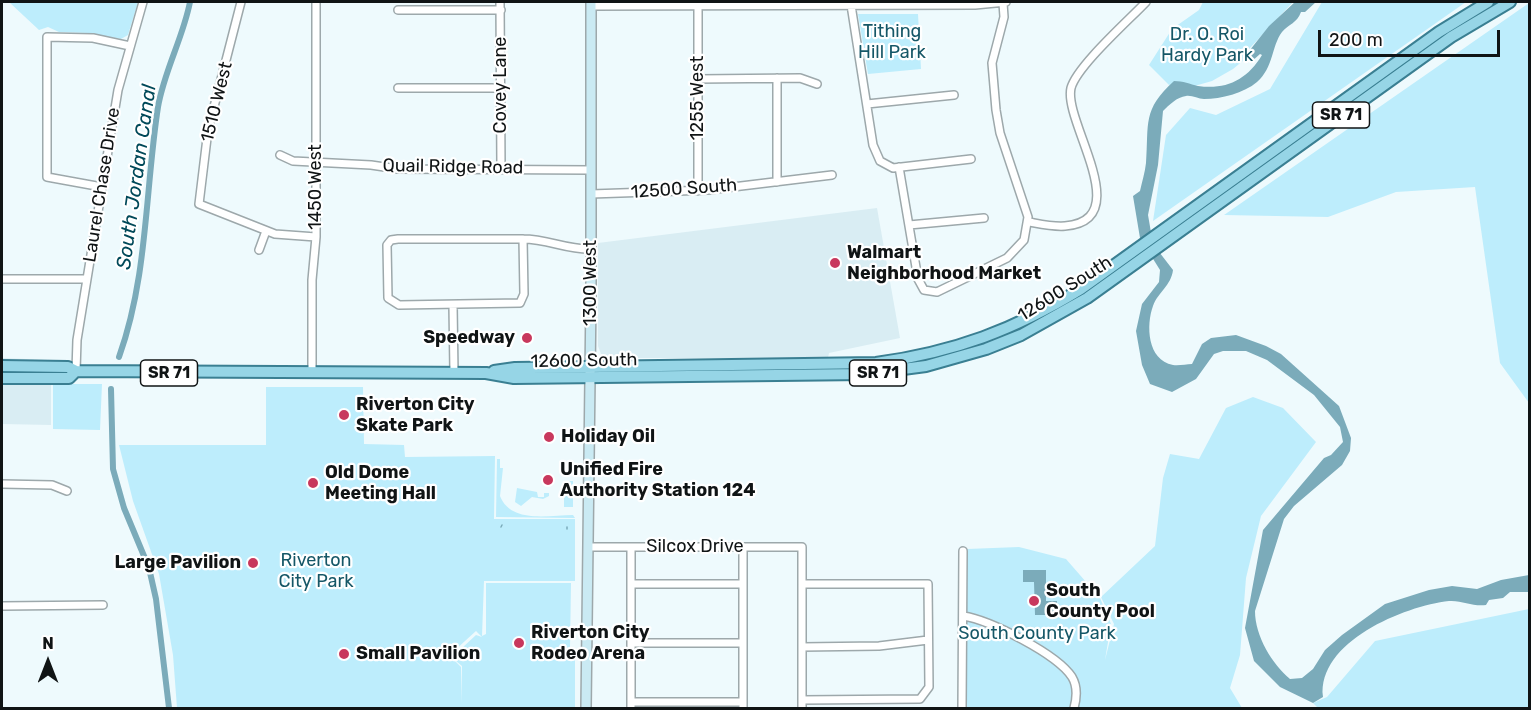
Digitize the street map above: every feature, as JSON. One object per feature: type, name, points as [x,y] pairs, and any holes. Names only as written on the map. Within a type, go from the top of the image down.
[{"type":"main road","name":"12600 South","points":[[2,366],[68,367],[76,371],[486,373],[514,378],[590,372],[865,374],[926,366],[986,349],[1022,335],[1087,298],[1137,256],[1439,32],[1488,2]]},
{"type":"main road","name":"12600 South","points":[[1173,230],[1451,37],[1510,2]]},
{"type":"main road","name":"12600 South","points":[[2,378],[69,378],[76,371]]},
{"type":"street","name":"Laurel Chase Drive","points":[[76,371],[77,340],[86,279],[118,90],[143,2]]},
{"type":"street","name":"1510 West","points":[[242,2],[208,130],[199,204],[266,231]]},
{"type":"street","name":"1450 West","points":[[312,373],[312,280],[316,237],[316,2]]},
{"type":"street","points":[[591,4],[698,6],[1004,2],[1004,17],[992,63],[1000,133],[1029,222],[1022,244],[1007,258],[938,292],[927,292],[919,283],[899,168]]},
{"type":"street","points":[[1029,222],[1060,226],[1075,224],[1087,216],[1095,205],[1097,183],[1072,110],[1071,89],[1080,71],[1146,2]]},
{"type":"street","name":"1300 West","points":[[586,708],[591,4]]},
{"type":"street","points":[[851,5],[875,154],[884,164],[899,168],[971,159]]},
{"type":"street","points":[[398,10],[501,6]]},
{"type":"street","name":"Covey Lane","points":[[501,6],[501,169]]},
{"type":"street","name":"1255 West","points":[[698,6],[698,191]]},
{"type":"street","points":[[102,186],[47,177],[47,37],[84,37],[130,46]]},
{"type":"street","points":[[698,78],[800,78],[817,84]]},
{"type":"street","points":[[777,78],[777,182]]},
{"type":"street","points":[[398,88],[501,88]]},
{"type":"street","points":[[867,104],[954,95]]},
{"type":"street","name":"Quail Ridge Road","points":[[280,155],[293,161],[371,165],[398,169],[591,170]]},
{"type":"street","name":"12500 South","points":[[591,194],[698,191],[832,175]]},
{"type":"street","points":[[909,225],[984,218]]},
{"type":"street","points":[[259,250],[266,231],[284,236],[316,237]]},
{"type":"street","points":[[523,239],[524,294],[520,303],[399,305],[391,302],[387,293],[389,241],[523,239],[544,239],[570,249],[591,249]]},
{"type":"street","points":[[2,279],[86,279]]},
{"type":"street","points":[[453,305],[454,373]]},
{"type":"street","points":[[2,484],[52,485],[67,491]]},
{"type":"street","name":"Silcox Drive","points":[[588,547],[802,547],[802,584]]},
{"type":"street","points":[[631,547],[631,705],[743,705],[743,547]]},
{"type":"street","points":[[962,708],[963,552]]},
{"type":"street","points":[[631,584],[743,584]]},
{"type":"street","points":[[802,700],[920,699],[929,687],[928,584],[802,584],[802,647],[802,700],[802,708]]},
{"type":"street","points":[[2,606],[103,605]]},
{"type":"street","points":[[963,616],[993,626],[1061,665],[1073,679],[1077,688],[1074,708]]},
{"type":"street","points":[[802,647],[879,646],[928,640]]},
{"type":"street","points":[[631,643],[743,643]]},
{"type":"shaded area","points":[[1295,2],[1316,2],[1305,12],[1301,12],[1295,21],[1282,32],[1267,70],[1257,82],[1225,97],[1204,99],[1183,97],[1163,111],[1158,165],[1148,215],[1153,244],[1173,270],[1170,280],[1155,301],[1151,314],[1149,332],[1153,349],[1158,356],[1164,362],[1173,365],[1192,364],[1202,344],[1211,338],[1236,335],[1266,346],[1281,354],[1339,406],[1351,438],[1350,451],[1342,465],[1294,506],[1284,519],[1255,611],[1261,640],[1283,673],[1290,679],[1302,678],[1313,669],[1325,650],[1385,604],[1429,590],[1452,586],[1477,589],[1501,580],[1529,575],[1529,592],[1510,592],[1503,598],[1489,600],[1486,605],[1454,601],[1430,604],[1409,610],[1367,630],[1348,644],[1334,660],[1325,677],[1323,697],[1313,703],[1280,687],[1254,661],[1245,628],[1263,530],[1324,458],[1331,455],[1343,442],[1340,427],[1314,395],[1267,360],[1246,351],[1223,351],[1214,354],[1196,379],[1172,392],[1150,384],[1142,365],[1136,331],[1142,304],[1159,282],[1160,270],[1140,238],[1133,196],[1140,191],[1144,173],[1149,118],[1152,109],[1174,81],[1208,87],[1227,85],[1243,77],[1262,55],[1260,54],[1251,62],[1246,60],[1246,55],[1269,26]]},
{"type":"shaded area","points":[[877,208],[900,338],[829,353],[828,358],[608,358],[601,354],[598,346],[598,243]]},
{"type":"shaded area","points":[[2,358],[51,360],[51,425],[2,424]]},
{"type":"shaded area","points":[[1023,570],[1046,570],[1046,601],[1057,601],[1057,615],[1035,615],[1034,582],[1023,582]]},
{"type":"green space","points":[[9,2],[138,2],[128,35],[121,39],[88,33],[59,32],[48,27],[39,30]]},
{"type":"green space","name":"Dr. O. Roi Hardy Park","points":[[1203,2],[1293,2],[1248,50],[1244,60],[1233,69],[1212,81],[1191,87],[1183,83],[1169,85],[1149,65],[1172,29],[1199,10]]},
{"type":"green space","points":[[1322,2],[1466,2],[1153,221],[1166,135],[1190,108],[1216,115],[1270,89]]},
{"type":"green space","points":[[1529,3],[1529,403],[1500,363],[1475,187],[1396,192],[1328,217],[1224,215]]},
{"type":"green space","name":"Tithing Hill Park","points":[[858,14],[918,14],[921,69],[868,74]]},
{"type":"green space","points":[[53,384],[102,384],[100,430],[53,429]]},
{"type":"green space","name":"Riverton City Park","points":[[266,387],[363,387],[364,444],[404,445],[405,457],[495,456],[494,519],[575,519],[575,581],[484,581],[482,636],[486,634],[486,583],[571,583],[570,647],[575,652],[575,708],[177,708],[173,655],[159,574],[133,501],[119,445],[266,445]],"holes":[[[476,631],[482,637],[476,635],[462,648],[466,653],[456,661],[462,666],[462,704],[461,667],[455,661],[459,657],[454,651]]]},
{"type":"green space","name":"South County Park","points":[[1253,397],[1283,408],[1316,442],[1261,516],[1246,578],[1240,655],[1230,688],[1242,708],[966,708],[967,549],[1019,547],[1066,559],[1100,598],[1111,624],[1105,660],[1114,624],[1101,597],[1155,546],[1163,478],[1170,454],[1199,459],[1226,408]]},
{"type":"green space","points":[[497,459],[500,459],[500,468],[503,468],[500,496],[505,505],[513,511],[532,516],[573,515],[575,518],[496,517]]},
{"type":"green space","points":[[564,481],[573,481],[573,507],[564,507]]},
{"type":"green space","points":[[517,488],[537,492],[538,497],[544,497],[544,493],[549,493],[549,496],[543,499],[532,497],[521,506],[515,502]]},
{"type":"green space","points":[[1529,609],[1529,708],[1318,708],[1313,703],[1327,697],[1375,641]]},
{"type":"waterway","name":"South Jordan Canal","points":[[119,357],[136,296],[141,264],[158,107],[190,2]]},
{"type":"waterway","name":"South Jordan Canal","points":[[111,389],[113,469],[124,508],[149,568],[156,599],[169,708]]},
{"type":"place","name":"Walmart Neighborhood Market","points":[[835,263]]},
{"type":"place","name":"Speedway","points":[[527,338]]},
{"type":"place","name":"Riverton City Skate Park","points":[[344,415]]},
{"type":"place","name":"Holiday Oil","points":[[549,437]]},
{"type":"place","name":"Unified Fire Authority Station 124","points":[[548,480]]},
{"type":"place","name":"Old Dome Meeting Hall","points":[[313,483]]},
{"type":"place","name":"Large Pavilion","points":[[253,563]]},
{"type":"place","name":"South County Pool","points":[[1034,601]]},
{"type":"place","name":"Riverton City Rodeo Arena","points":[[519,643]]},
{"type":"place","name":"Small Pavilion","points":[[344,654]]}]
